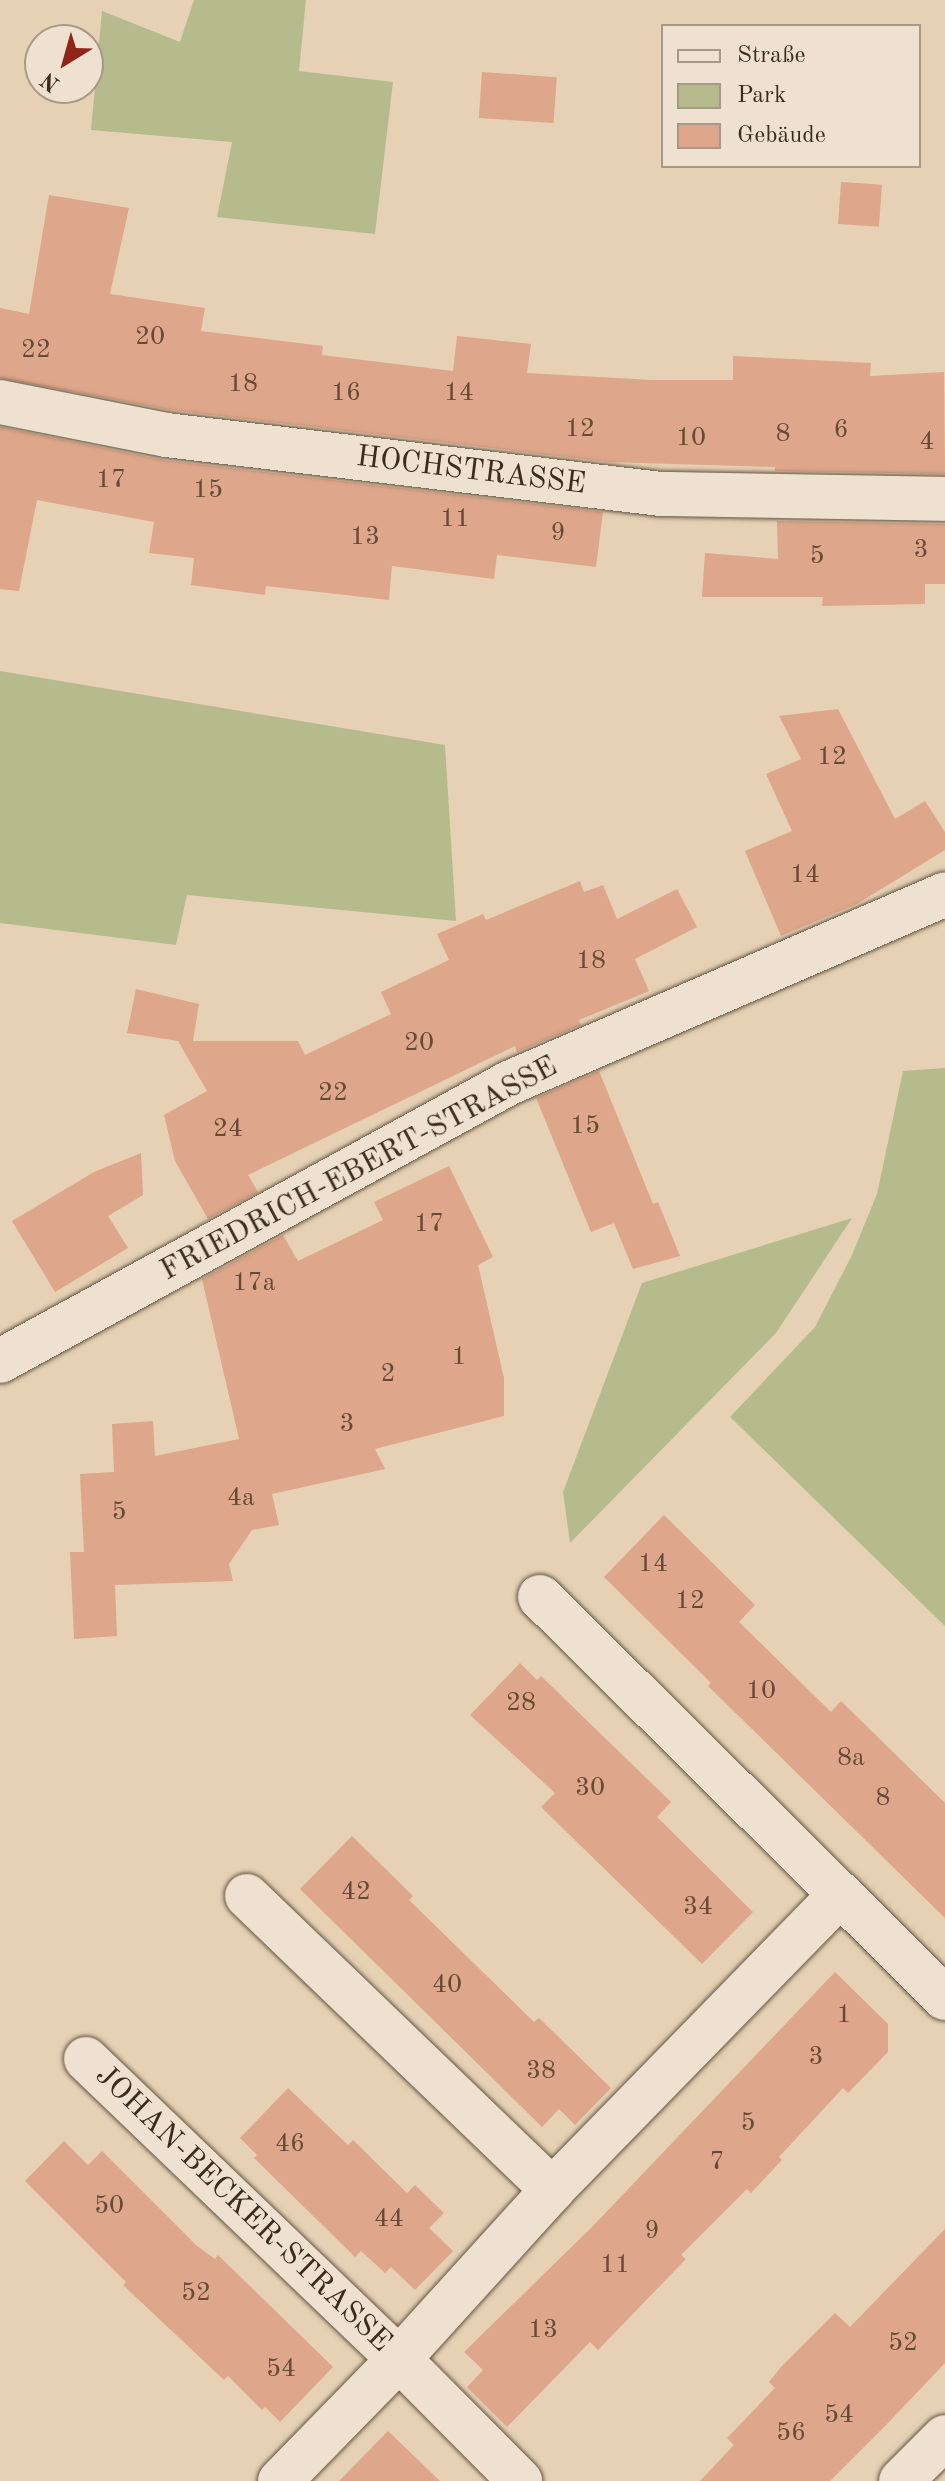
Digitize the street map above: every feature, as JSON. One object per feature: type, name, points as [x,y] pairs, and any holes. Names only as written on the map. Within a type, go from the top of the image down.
[{"type":"street","name":"HOCHSTRASSE","points":[[0,402],[166,435],[662,494],[945,499]]},
{"type":"street","name":"FRIEDRICH-EBERT-STRASSE","points":[[0,1361],[509,1083],[945,894]]},
{"type":"street","points":[[540,1597],[945,1998]]},
{"type":"street","name":"JOHAN-BECKER-STRASSE","points":[[280,2481],[399,2359],[552,2190],[840,1895]]},
{"type":"street","points":[[247,1896],[552,2190]]},
{"type":"street","name":"JOHAN-BECKER-STRASSE","points":[[86,2059],[399,2359],[520,2481]]},
{"type":"street","points":[[901,2481],[945,2437]]},
{"type":"green space","points":[[194,0],[306,0],[299,71],[393,82],[375,234],[217,217],[232,142],[91,130],[93,104],[104,104],[102,11],[180,42]]},
{"type":"green space","points":[[0,671],[445,745],[456,921],[187,895],[176,945],[0,923]]},
{"type":"green space","points":[[945,1068],[945,1626],[730,1417],[815,1327],[852,1255],[877,1194],[903,1071]]},
{"type":"green space","points":[[852,1218],[776,1333],[570,1543],[563,1492],[642,1283]]},
{"type":"building","points":[[482,72],[557,77],[554,123],[479,118]]},
{"type":"building","points":[[841,182],[882,185],[879,227],[838,224]]},
{"type":"building","points":[[49,195],[129,208],[110,294],[205,308],[201,331],[323,346],[322,355],[453,371],[457,336],[531,344],[527,373],[652,380],[733,380],[733,356],[871,363],[870,376],[944,372],[945,474],[775,471],[775,467],[608,462],[170,410],[0,378],[0,308],[29,314]]},
{"type":"building","points":[[0,427],[163,460],[603,512],[596,567],[497,555],[494,579],[392,566],[389,600],[266,586],[265,595],[191,585],[194,558],[149,553],[154,522],[37,500],[19,591],[0,589]]},
{"type":"building","points":[[777,521],[945,524],[945,584],[925,584],[925,604],[822,606],[823,597],[702,597],[705,553],[778,559]]},
{"type":"building","points":[[838,709],[895,819],[925,801],[945,832],[945,850],[857,904],[781,936],[745,851],[792,831],[766,774],[801,759],[779,716]]},
{"type":"building","points":[[580,881],[584,892],[603,885],[617,919],[677,889],[697,927],[635,959],[649,991],[579,1020],[581,1025],[517,1052],[515,1046],[248,1175],[258,1192],[208,1219],[175,1161],[164,1115],[207,1091],[178,1041],[127,1033],[136,989],[199,1004],[193,1041],[298,1041],[305,1055],[391,1014],[381,992],[449,960],[437,934],[483,914],[486,920]]},
{"type":"building","points":[[599,1071],[653,1204],[658,1202],[680,1256],[633,1269],[614,1223],[591,1232],[536,1098]]},
{"type":"building","points":[[141,1153],[143,1195],[108,1216],[128,1248],[55,1292],[12,1221],[94,1172]]},
{"type":"building","points":[[449,1166],[493,1257],[478,1265],[504,1378],[504,1416],[375,1449],[385,1469],[272,1494],[279,1525],[252,1530],[229,1564],[233,1581],[115,1585],[117,1636],[74,1639],[70,1552],[84,1552],[80,1474],[114,1472],[112,1424],[153,1421],[155,1456],[239,1439],[202,1279],[283,1235],[298,1261],[383,1220],[374,1202]]},
{"type":"building","points":[[664,1515],[755,1605],[739,1622],[831,1712],[841,1701],[945,1803],[945,1918],[708,1686],[711,1683],[604,1577]]},
{"type":"building","points":[[520,1663],[537,1680],[541,1676],[671,1802],[657,1817],[753,1912],[702,1964],[541,1807],[555,1793],[470,1715]]},
{"type":"building","points":[[352,1836],[413,1896],[409,1900],[534,2022],[539,2018],[611,2088],[575,2125],[559,2109],[542,2127],[300,1889]]},
{"type":"building","points":[[835,1972],[888,2024],[888,2052],[848,2093],[843,2088],[779,2157],[782,2160],[751,2193],[747,2189],[681,2255],[686,2259],[598,2350],[590,2342],[507,2427],[467,2387],[483,2370],[464,2352],[592,2227]]},
{"type":"building","points":[[288,2088],[348,2145],[353,2140],[407,2193],[415,2185],[444,2213],[429,2228],[453,2251],[415,2290],[391,2267],[385,2273],[361,2251],[355,2257],[254,2158],[257,2155],[240,2138]]},
{"type":"building","points":[[64,2141],[88,2165],[102,2151],[197,2246],[215,2259],[218,2255],[333,2367],[280,2422],[265,2407],[262,2410],[228,2376],[224,2380],[123,2285],[126,2282],[25,2181]]},
{"type":"building","points":[[945,2229],[945,2363],[887,2424],[830,2481],[700,2481],[734,2445],[727,2438],[775,2388],[769,2382],[781,2367],[835,2313],[850,2327]]},
{"type":"building","points":[[388,2431],[440,2481],[339,2481]]}]
